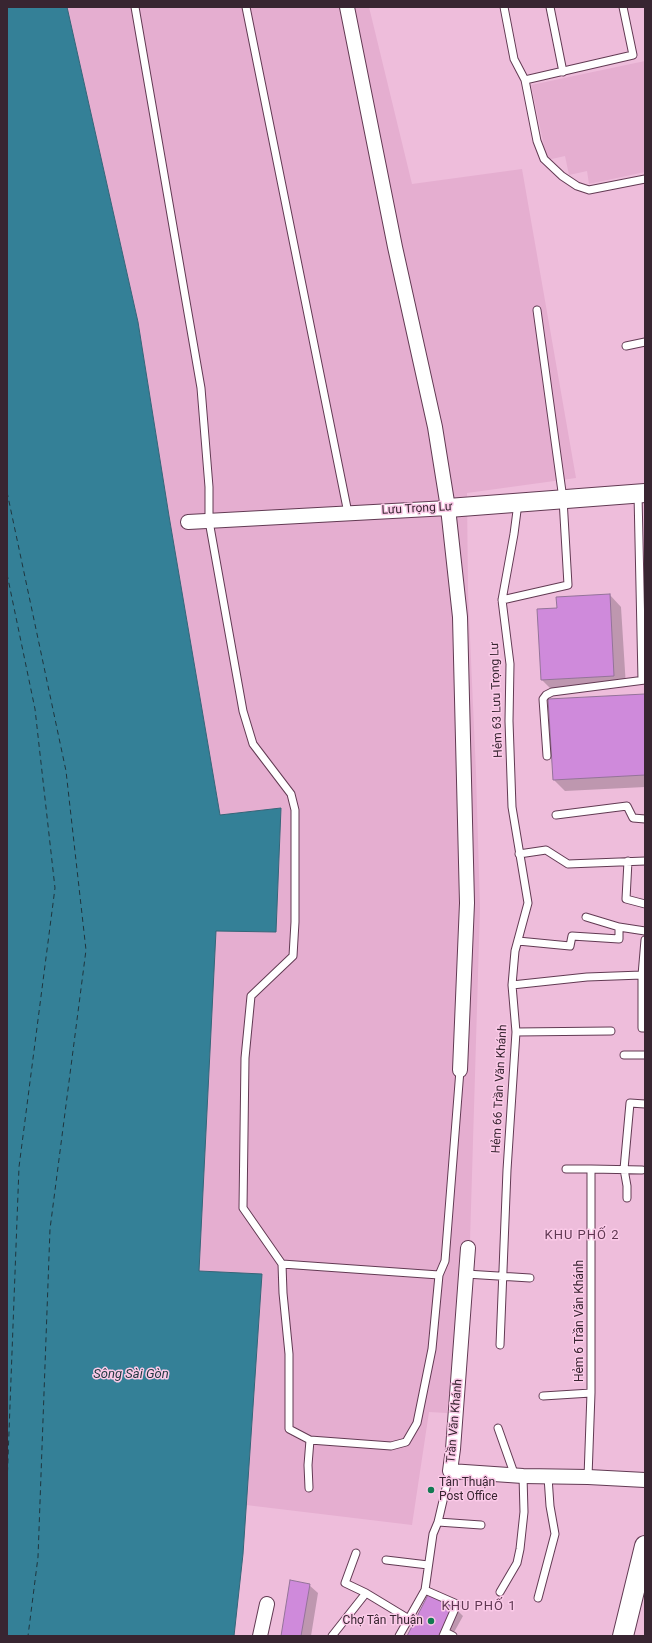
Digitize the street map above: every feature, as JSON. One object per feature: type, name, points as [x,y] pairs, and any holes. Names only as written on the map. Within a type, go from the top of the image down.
[{"type":"main road","points":[[623,1636],[645,1546]]},
{"type":"street","points":[[347,7],[395,246],[435,427],[448,508],[460,617],[467,903],[460,1070]]},
{"type":"street","name":"Lưu Trọng Lư","points":[[188,522],[448,508],[642,494]]},
{"type":"street","name":"Trần Văn Khánh","points":[[468,1248],[453,1449],[450,1471],[519,1476],[645,1480]]},
{"type":"street","points":[[260,1636],[267,1604]]},
{"type":"lane","points":[[135,7],[201,388],[209,487],[209,521],[243,711],[253,744],[291,794],[295,810],[296,922],[293,956],[251,996],[244,1058],[242,1208],[282,1264],[282,1293],[289,1354],[289,1429],[310,1440],[391,1446],[406,1442],[418,1423],[432,1349],[439,1275],[445,1261],[460,1070]]},
{"type":"lane","points":[[246,7],[348,513]]},
{"type":"lane","points":[[504,7],[514,59],[525,80],[537,140],[544,160],[562,176],[577,186],[588,190],[645,179]]},
{"type":"lane","points":[[550,7],[564,72]]},
{"type":"lane","points":[[525,80],[633,55],[623,7]]},
{"type":"lane","points":[[502,600],[568,585],[563,499],[537,310]]},
{"type":"lane","points":[[626,346],[645,342]]},
{"type":"lane","points":[[547,756],[543,698],[546,695],[552,692],[643,680],[642,494]]},
{"type":"lane","name":"Hẻm 63 Lưu Trọng Lư","points":[[518,502],[514,534],[502,600],[510,664],[509,721],[512,807],[528,903]]},
{"type":"lane","points":[[556,815],[627,806],[633,818],[645,820]]},
{"type":"lane","points":[[519,854],[546,850],[568,864],[628,861],[645,862]]},
{"type":"lane","points":[[628,861],[626,899],[645,904]]},
{"type":"lane","name":"Hẻm 66 Trần Văn Khánh","points":[[500,1344],[502,1277],[516,1032],[512,985],[518,941],[528,903]]},
{"type":"lane","points":[[586,917],[619,927],[645,931]]},
{"type":"lane","points":[[518,941],[570,946],[572,936],[619,939],[619,927]]},
{"type":"lane","points":[[645,940],[642,975],[642,1028],[645,1028]]},
{"type":"lane","points":[[512,985],[587,978],[642,975]]},
{"type":"lane","points":[[516,1032],[611,1031]]},
{"type":"lane","points":[[624,1055],[645,1055]]},
{"type":"lane","points":[[627,1198],[627,1186],[624,1169],[630,1103],[645,1104]]},
{"type":"lane","points":[[566,1169],[642,1170]]},
{"type":"lane","name":"Hẻm 6 Trần Văn Khánh","points":[[588,1477],[591,1393],[591,1169]]},
{"type":"lane","points":[[282,1264],[439,1275]]},
{"type":"lane","points":[[466,1274],[530,1278]]},
{"type":"lane","points":[[543,1396],[591,1393]]},
{"type":"lane","points":[[498,1428],[519,1476],[524,1512],[517,1563],[500,1592]]},
{"type":"lane","points":[[309,1488],[308,1465],[310,1440]]},
{"type":"lane","points":[[399,1636],[425,1590],[433,1534],[438,1522],[450,1471]]},
{"type":"lane","points":[[538,1598],[555,1534],[550,1506],[548,1477]]},
{"type":"lane","points":[[438,1522],[481,1525]]},
{"type":"lane","points":[[356,1552],[345,1583],[366,1593],[409,1619]]},
{"type":"lane","points":[[386,1560],[428,1565]]},
{"type":"lane","points":[[425,1590],[457,1604],[444,1634],[453,1636]]},
{"type":"lane","points":[[332,1636],[366,1593]]},
{"type":"shaded area","points":[[67,7],[369,7],[412,184],[522,169],[576,478],[467,493],[468,592],[480,908],[470,1241],[463,1241],[447,1413],[429,1412],[412,1525],[246,1505],[262,1275],[199,1271],[216,930],[276,932],[281,808],[220,816],[138,322]]},
{"type":"shaded area","points":[[645,61],[645,172],[589,184],[587,171],[569,175],[565,156],[547,160],[531,85]]},
{"type":"water","name":"Sông Sài Gòn","points":[[7,7],[67,7],[138,322],[169,516],[220,815],[281,808],[276,932],[216,931],[199,1271],[262,1274],[243,1554],[234,1636],[7,1636]]},
{"type":"building","points":[[610,594],[614,676],[541,680],[537,609],[557,608],[556,597]]},
{"type":"building","points":[[645,694],[645,775],[553,780],[548,699]]},
{"type":"building","points":[[290,1580],[310,1584],[301,1636],[281,1636]]},
{"type":"building","name":"Chợ Tân Thuận","points":[[429,1593],[455,1606],[440,1636],[407,1636]]},
{"type":"ferry route","points":[[7,492],[66,771],[86,950],[50,1229],[38,1557],[28,1636]]},
{"type":"ferry route","points":[[7,574],[35,709],[55,888],[19,1167],[7,1485]]},
{"type":"place","name":"Tân Thuận Post Office","points":[[431,1490]]},
{"type":"place","name":"Chợ Tân Thuận","points":[[431,1621]]},
{"type":"district","name":"KHU PHỐ 2","points":[[582,1236]]},
{"type":"district","name":"KHU PHỐ 1","points":[[479,1607]]}]
